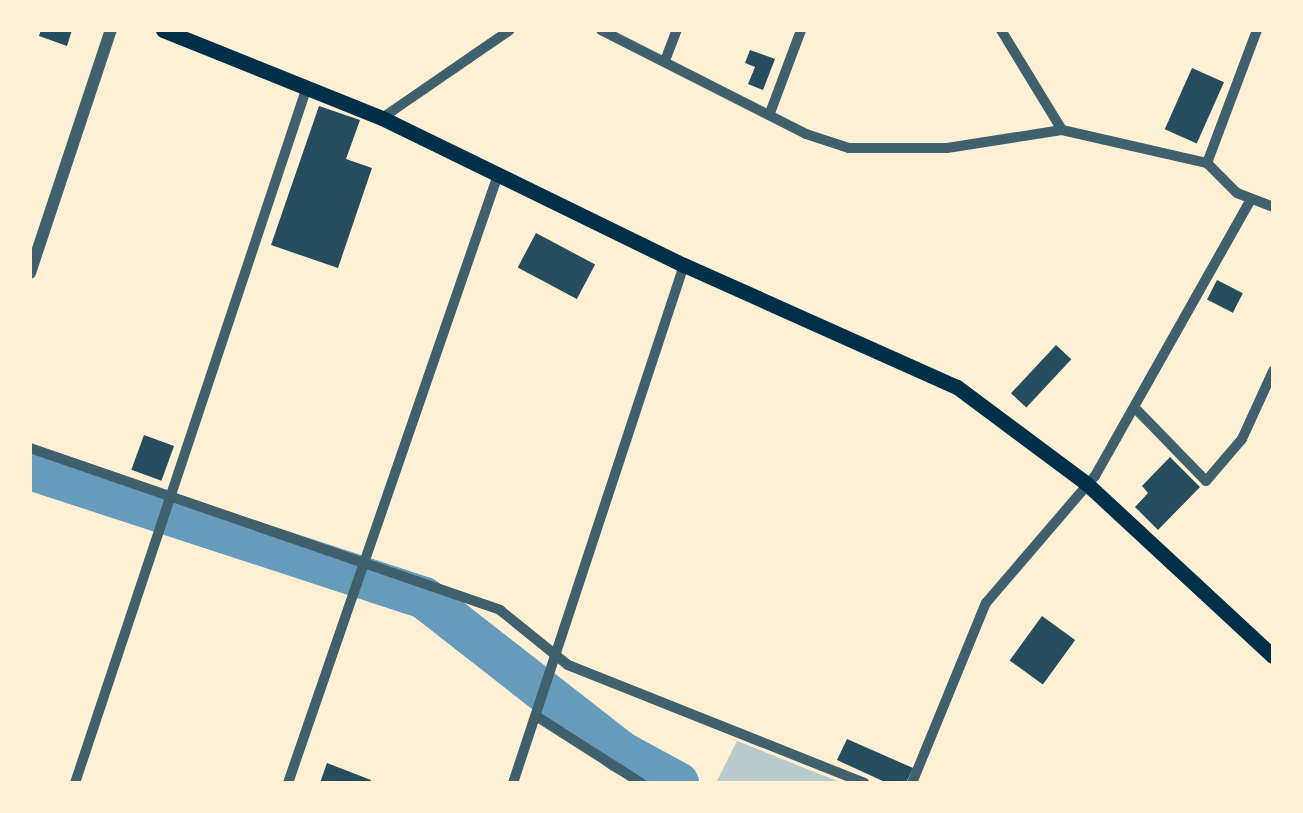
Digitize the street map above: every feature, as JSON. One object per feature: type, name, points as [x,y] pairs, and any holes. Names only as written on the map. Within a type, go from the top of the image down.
[{"type":"main road","points":[[163,30],[382,118],[684,265],[957,387],[1086,484],[1273,656]]},
{"type":"street","points":[[30,274],[110,30]]},
{"type":"street","points":[[382,118],[510,30]]},
{"type":"street","points":[[601,30],[849,148],[946,148],[1062,130],[1206,163],[1251,199],[1273,207]]},
{"type":"street","points":[[666,58],[677,30]]},
{"type":"street","points":[[770,113],[801,30]]},
{"type":"street","points":[[1000,30],[1062,130]]},
{"type":"street","points":[[1206,163],[1257,30]]},
{"type":"street","points":[[74,783],[307,87]]},
{"type":"street","points":[[288,783],[361,559],[498,175]]},
{"type":"street","points":[[912,783],[986,604],[1086,484],[1137,410],[1251,199]]},
{"type":"street","points":[[512,783],[553,674],[552,651],[684,265]]},
{"type":"street","points":[[1137,410],[1206,481],[1242,439],[1273,371]]},
{"type":"street","points":[[30,448],[500,610],[568,665],[864,783]]},
{"type":"street","points":[[536,716],[641,783]]},
{"type":"shaded area","points":[[737,741],[842,783],[716,783]]},
{"type":"building","points":[[41,30],[72,30],[67,46],[39,36]]},
{"type":"building","points":[[750,50],[775,59],[763,90],[748,84],[755,67],[745,63]]},
{"type":"building","points":[[1192,68],[1224,82],[1197,143],[1165,129]]},
{"type":"building","points":[[319,106],[360,120],[346,159],[372,168],[338,268],[271,245]]},
{"type":"building","points":[[536,233],[595,264],[577,299],[518,267]]},
{"type":"building","points":[[1217,280],[1243,293],[1233,313],[1207,300]]},
{"type":"building","points":[[1056,345],[1071,359],[1026,408],[1011,393]]},
{"type":"building","points":[[144,435],[174,446],[161,481],[131,470]]},
{"type":"building","points":[[1170,457],[1200,487],[1158,530],[1135,507],[1148,493],[1142,486]]},
{"type":"building","points":[[1042,616],[1075,640],[1043,685],[1010,660]]},
{"type":"building","points":[[847,739],[913,768],[906,783],[887,783],[837,760]]},
{"type":"building","points":[[327,763],[371,780],[370,783],[320,783]]},
{"type":"waterway","points":[[30,469],[424,598],[621,752],[678,783]]}]
